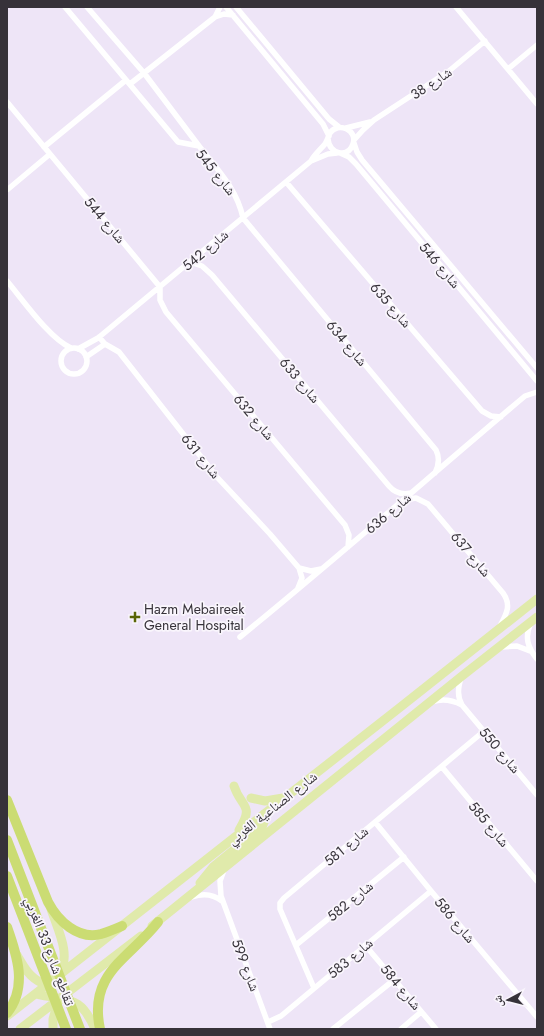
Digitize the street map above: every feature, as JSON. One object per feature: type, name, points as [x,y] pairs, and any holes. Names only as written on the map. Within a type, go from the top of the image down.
[{"type":"highway","points":[[7,800],[48,902],[62,921],[71,928],[82,933],[93,935],[122,926]]},
{"type":"highway","name":"تقاطع شارع 33 الغربي","points":[[7,840],[80,1029]]},
{"type":"highway","name":"تقاطع شارع 33 الغربي","points":[[7,877],[66,1029]]},
{"type":"highway","points":[[100,1029],[98,1003],[106,978],[113,967],[145,938],[158,922]]},
{"type":"highway","points":[[7,927],[15,950],[18,965],[18,988],[13,1003],[7,1012]]},
{"type":"main road","name":"شارع الصناعية الغربي","points":[[20,1029],[49,1007],[56,998],[80,983],[226,866],[287,798],[537,599]]},
{"type":"main road","name":"شارع الصناعية الغربي","points":[[7,1016],[237,835],[267,822],[429,703],[534,620]]},
{"type":"main road","points":[[234,786],[244,804],[246,811],[244,821],[237,835]]},
{"type":"main road","points":[[252,798],[265,802],[287,798]]},
{"type":"main road","points":[[195,892],[203,878],[213,867],[267,822]]},
{"type":"main road","points":[[15,950],[25,969],[33,978],[42,983],[53,980],[62,970],[64,950],[48,902]]},
{"type":"main road","points":[[56,998],[65,984],[66,970]]},
{"type":"main road","points":[[53,980],[65,984],[80,983]]},
{"type":"main road","points":[[53,980],[56,998],[53,1029]]},
{"type":"main road","points":[[36,994],[73,1001],[81,1006],[89,1015],[95,1029]]},
{"type":"street","name":"شارع 545","points":[[65,7],[178,142],[199,146],[232,189],[241,206],[243,218]]},
{"type":"street","points":[[87,7],[144,73],[199,146]]},
{"type":"street","points":[[215,17],[220,7]]},
{"type":"street","points":[[226,7],[323,124],[330,148],[339,153],[344,153],[350,149],[354,142],[351,132],[329,119],[236,7]]},
{"type":"street","points":[[456,7],[537,104]]},
{"type":"street","points":[[44,147],[128,82],[144,73],[215,17],[224,14],[233,15]]},
{"type":"street","name":"شارع 38","points":[[354,142],[363,130],[374,120],[449,71],[485,41]]},
{"type":"street","points":[[508,69],[537,45]]},
{"type":"street","name":"شارع 544","points":[[7,102],[160,287]]},
{"type":"street","name":"شارع 38","points":[[342,128],[374,120]]},
{"type":"street","points":[[328,137],[334,129],[342,128]]},
{"type":"street","name":"شارع 542","points":[[78,349],[99,337],[286,182],[310,161],[328,137]]},
{"type":"street","name":"شارع 546","points":[[354,142],[357,152],[362,160],[537,368]]},
{"type":"street","name":"شارع 542","points":[[310,161],[328,154],[339,153]]},
{"type":"street","name":"شارع 546","points":[[339,153],[349,157],[356,164],[537,381]]},
{"type":"street","points":[[7,190],[50,154]]},
{"type":"street","name":"شارع 635","points":[[286,182],[482,411],[491,416],[501,416]]},
{"type":"street","name":"شارع 634","points":[[243,218],[436,450],[439,459],[438,469],[435,473]]},
{"type":"street","name":"شارع 633","points":[[190,262],[202,266],[212,275],[389,486],[397,492],[407,494],[412,493]]},
{"type":"street","points":[[7,281],[52,335],[61,343],[82,351],[86,357],[86,366],[81,372],[74,374],[67,372],[62,366],[61,359],[64,352],[71,348]]},
{"type":"street","name":"شارع 632","points":[[160,287],[160,300],[166,312],[345,525],[349,535],[348,547]]},
{"type":"street","points":[[86,357],[104,344],[99,337]]},
{"type":"street","name":"شارع 631","points":[[104,344],[119,352],[216,476],[270,534],[299,568]]},
{"type":"street","name":"شارع 636","points":[[240,637],[298,588],[312,579],[525,396],[537,392]]},
{"type":"street","name":"شارع 637","points":[[403,500],[416,498],[428,504],[507,598],[508,609],[498,630]]},
{"type":"street","points":[[299,568],[311,571],[323,568]]},
{"type":"street","points":[[298,588],[302,578],[299,568]]},
{"type":"street","points":[[534,620],[528,628],[527,639],[530,651],[537,659]]},
{"type":"street","points":[[496,649],[510,645],[530,651]]},
{"type":"street","points":[[462,676],[458,688],[458,694],[462,706]]},
{"type":"street","name":"شارع 550","points":[[429,703],[443,699],[450,700],[462,706],[537,795]]},
{"type":"street","name":"شارع 581","points":[[314,988],[280,909],[280,903],[284,898],[484,731]]},
{"type":"street","name":"شارع 585","points":[[442,767],[537,881]]},
{"type":"street","name":"شارع 586","points":[[375,822],[537,1017]]},
{"type":"street","name":"شارع 582","points":[[296,945],[404,857]]},
{"type":"street","name":"شارع 599","points":[[226,866],[221,876],[219,887],[222,901],[270,1029]]},
{"type":"street","name":"شارع 583","points":[[268,1022],[281,1016],[431,891]]},
{"type":"street","points":[[186,899],[206,894],[215,896],[222,901]]},
{"type":"street","name":"شارع 584","points":[[366,945],[436,1029]]},
{"type":"street","points":[[334,1029],[395,979]]},
{"type":"street","points":[[401,1029],[421,1012]]},
{"type":"place","name":"Hazm Mebaireek General Hospital","points":[[135,617]]}]
